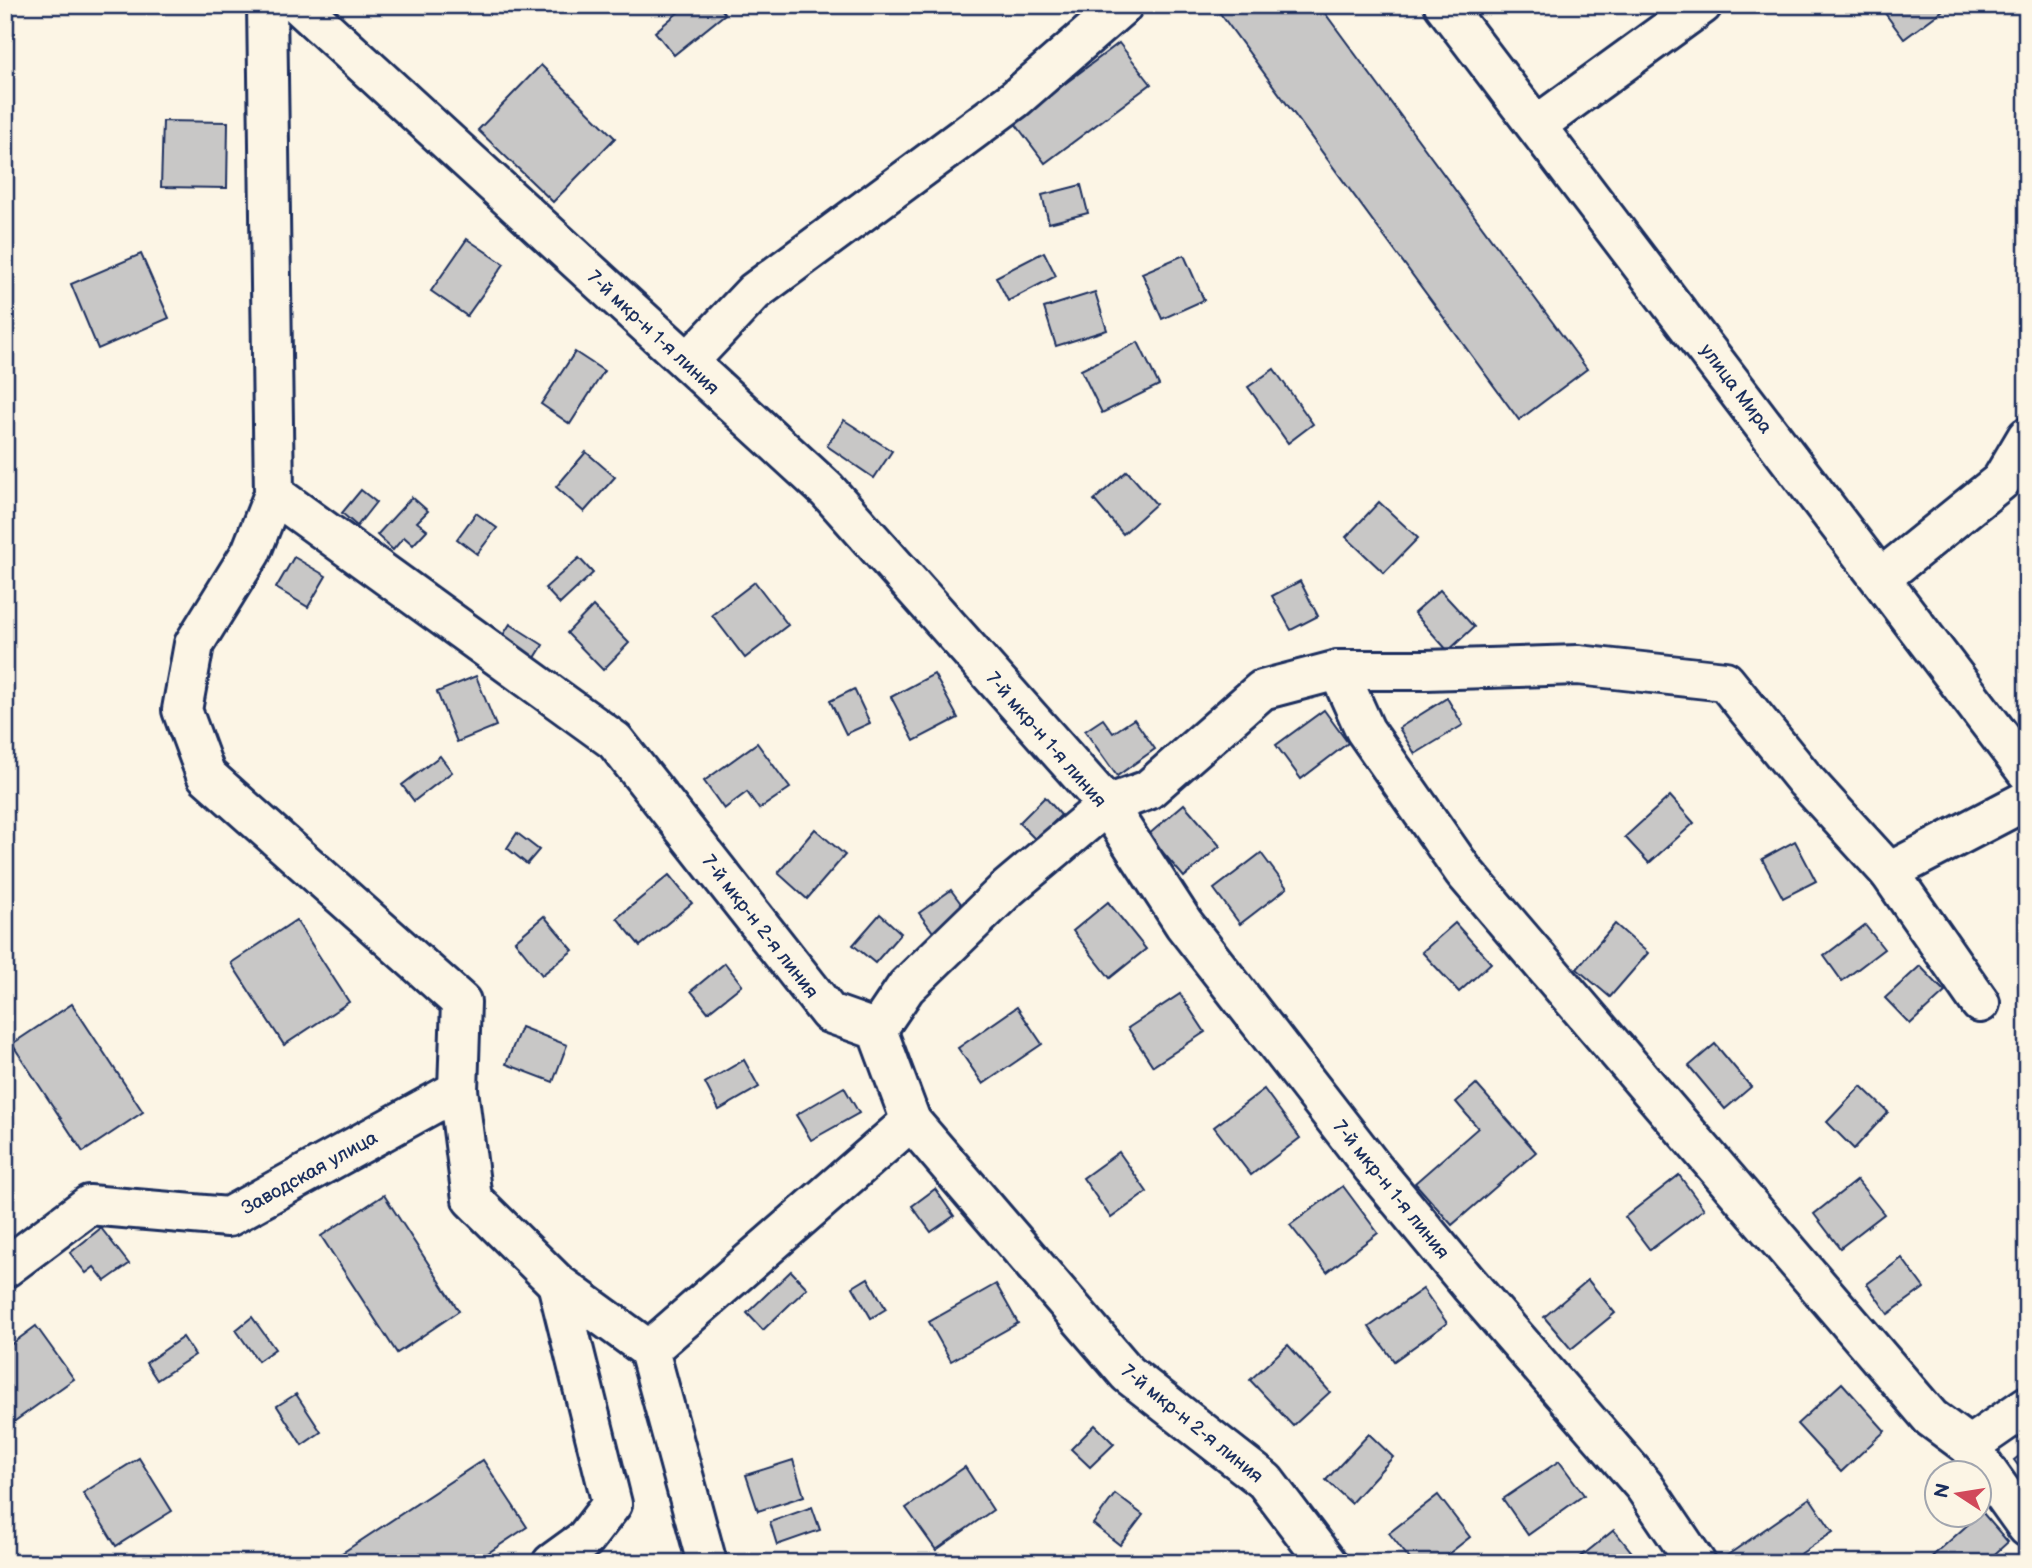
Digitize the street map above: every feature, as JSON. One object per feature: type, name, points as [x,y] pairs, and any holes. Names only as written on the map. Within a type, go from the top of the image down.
[{"type":"street","points":[[267,5],[274,494],[251,552],[194,644],[182,710],[206,775],[461,1002],[458,1090],[472,1199],[557,1283],[649,1350],[706,1563]]},
{"type":"street","name":"7-й мкр-н 1-я линия","points":[[299,5],[827,490],[1107,805],[1184,924],[1373,1168],[1469,1284],[1644,1486],[1696,1563]]},
{"type":"street","name":"улица Мира","points":[[1444,5],[2027,772]]},
{"type":"street","points":[[1537,125],[1702,5]]},
{"type":"street","points":[[688,362],[754,292],[1014,99],[1103,11]]},
{"type":"street","points":[[1881,578],[2001,481],[2027,437]]},
{"type":"street","name":"7-й мкр-н 2-я линия","points":[[274,494],[615,741],[829,1013],[877,1030],[911,1121],[1128,1374],[1265,1480],[1327,1563]]},
{"type":"street","points":[[877,1030],[906,987],[1007,889],[1107,805],[1148,790],[1262,690],[1338,670],[1578,665],[1725,681],[1805,781],[1889,873],[1980,1003]]},
{"type":"street","points":[[1338,670],[1365,730],[1464,872],[1931,1418],[1969,1446],[2027,1527]]},
{"type":"street","points":[[1889,873],[2027,800]]},
{"type":"street","name":"Заводская улица","points":[[5,1268],[89,1205],[229,1217],[458,1090]]},
{"type":"street","points":[[649,1350],[911,1121]]},
{"type":"street","points":[[552,1563],[585,1539],[612,1504],[557,1283]]},
{"type":"street","points":[[1969,1446],[2027,1406]]},
{"type":"building","points":[[687,5],[718,5],[725,14],[674,55],[655,32]]},
{"type":"building","points":[[1214,5],[1319,5],[1587,369],[1519,420]]},
{"type":"building","points":[[1879,5],[1950,5],[1904,39]]},
{"type":"building","points":[[1119,43],[1151,84],[1045,163],[1014,122]]},
{"type":"building","points":[[541,65],[615,138],[553,202],[478,130]]},
{"type":"building","points":[[163,121],[228,122],[227,188],[161,187]]},
{"type":"building","points":[[1081,185],[1088,213],[1049,223],[1042,195]]},
{"type":"building","points":[[467,239],[504,264],[467,316],[431,291]]},
{"type":"building","points":[[1044,252],[1056,276],[1008,301],[996,277]]},
{"type":"building","points":[[141,254],[169,318],[98,349],[71,284]]},
{"type":"building","points":[[1184,255],[1204,300],[1162,319],[1142,273]]},
{"type":"building","points":[[1095,292],[1107,330],[1056,346],[1044,308]]},
{"type":"building","points":[[1138,342],[1159,385],[1102,413],[1081,370]]},
{"type":"building","points":[[575,352],[604,371],[570,424],[541,404]]},
{"type":"building","points":[[1274,369],[1313,424],[1288,443],[1248,387]]},
{"type":"building","points":[[844,420],[892,451],[874,478],[827,446]]},
{"type":"building","points":[[586,452],[615,477],[584,512],[556,487]]},
{"type":"building","points":[[1127,471],[1156,504],[1123,534],[1094,500]]},
{"type":"building","points":[[361,490],[376,502],[357,526],[342,513]]},
{"type":"building","points":[[412,497],[428,511],[417,522],[427,530],[413,545],[404,537],[393,550],[377,535]]},
{"type":"building","points":[[1379,502],[1418,538],[1384,573],[1346,537]]},
{"type":"building","points":[[476,513],[497,528],[477,554],[457,539]]},
{"type":"building","points":[[294,557],[326,576],[308,607],[276,588]]},
{"type":"building","points":[[579,558],[593,573],[560,604],[545,588]]},
{"type":"building","points":[[1300,581],[1318,616],[1291,630],[1272,596]]},
{"type":"building","points":[[755,582],[788,625],[745,658],[712,615]]},
{"type":"building","points":[[1440,590],[1474,627],[1448,651],[1414,613]]},
{"type":"building","points":[[593,606],[629,643],[603,670],[567,633]]},
{"type":"building","points":[[510,624],[543,645],[533,661],[500,640]]},
{"type":"building","points":[[934,674],[958,718],[914,741],[891,697]]},
{"type":"building","points":[[476,676],[496,726],[457,742],[437,692]]},
{"type":"building","points":[[854,689],[870,723],[846,734],[830,701]]},
{"type":"building","points":[[1447,698],[1463,725],[1415,754],[1399,728]]},
{"type":"building","points":[[1324,710],[1348,743],[1301,779],[1276,745]]},
{"type":"building","points":[[1103,719],[1113,733],[1134,719],[1155,749],[1117,776],[1085,731]]},
{"type":"building","points":[[757,743],[790,788],[759,809],[747,792],[724,809],[704,781]]},
{"type":"building","points":[[440,756],[452,772],[414,801],[402,785]]},
{"type":"building","points":[[1670,796],[1694,823],[1649,863],[1625,837]]},
{"type":"building","points":[[1045,797],[1061,815],[1036,840],[1019,823]]},
{"type":"building","points":[[1184,804],[1220,846],[1184,877],[1148,835]]},
{"type":"building","points":[[815,829],[845,855],[807,899],[778,873]]},
{"type":"building","points":[[517,833],[539,850],[527,864],[507,848]]},
{"type":"building","points":[[1795,841],[1816,881],[1783,898],[1762,859]]},
{"type":"building","points":[[1261,853],[1287,888],[1240,924],[1214,889]]},
{"type":"building","points":[[669,875],[692,903],[640,946],[617,918]]},
{"type":"building","points":[[951,890],[965,909],[933,932],[919,913]]},
{"type":"building","points":[[1108,902],[1146,949],[1110,978],[1073,931]]},
{"type":"building","points":[[880,914],[901,933],[875,963],[853,945]]},
{"type":"building","points":[[544,916],[573,950],[542,975],[515,941]]},
{"type":"building","points":[[296,920],[349,1002],[284,1045],[231,963]]},
{"type":"building","points":[[1455,923],[1491,963],[1459,992],[1422,952]]},
{"type":"building","points":[[1615,924],[1648,953],[1610,997],[1577,969]]},
{"type":"building","points":[[1865,925],[1884,949],[1842,981],[1824,956]]},
{"type":"building","points":[[725,963],[742,985],[708,1012],[691,991]]},
{"type":"building","points":[[1920,966],[1945,992],[1910,1024],[1885,998]]},
{"type":"building","points":[[1180,994],[1205,1032],[1153,1066],[1128,1028]]},
{"type":"building","points":[[72,1004],[143,1112],[83,1152],[12,1044]]},
{"type":"building","points":[[1017,1007],[1042,1044],[983,1084],[958,1048]]},
{"type":"building","points":[[521,1027],[567,1045],[553,1082],[506,1064]]},
{"type":"building","points":[[1715,1044],[1751,1087],[1725,1109],[1689,1066]]},
{"type":"building","points":[[744,1060],[759,1087],[719,1110],[705,1083]]},
{"type":"building","points":[[1476,1084],[1536,1152],[1452,1225],[1415,1183],[1478,1128],[1456,1102]]},
{"type":"building","points":[[1861,1086],[1888,1112],[1854,1149],[1827,1122]]},
{"type":"building","points":[[844,1087],[859,1113],[811,1140],[796,1115]]},
{"type":"building","points":[[1264,1089],[1300,1138],[1251,1175],[1214,1127]]},
{"type":"building","points":[[1119,1152],[1147,1192],[1111,1218],[1083,1178]]},
{"type":"building","points":[[1679,1175],[1704,1209],[1650,1250],[1625,1217]]},
{"type":"building","points":[[1857,1180],[1884,1214],[1840,1248],[1814,1214]]},
{"type":"building","points":[[1343,1186],[1378,1233],[1327,1272],[1290,1225]]},
{"type":"building","points":[[935,1189],[954,1216],[931,1232],[912,1206]]},
{"type":"building","points":[[384,1195],[459,1311],[397,1353],[321,1236]]},
{"type":"building","points":[[101,1228],[129,1264],[105,1281],[94,1267],[86,1273],[70,1253]]},
{"type":"building","points":[[1902,1258],[1924,1288],[1888,1314],[1867,1284]]},
{"type":"building","points":[[791,1271],[807,1288],[763,1330],[747,1313]]},
{"type":"building","points":[[868,1278],[886,1309],[871,1318],[853,1287]]},
{"type":"building","points":[[1588,1280],[1615,1313],[1571,1349],[1544,1317]]},
{"type":"building","points":[[996,1284],[1018,1323],[951,1361],[929,1322]]},
{"type":"building","points":[[1423,1289],[1447,1323],[1394,1361],[1369,1327]]},
{"type":"building","points":[[252,1317],[275,1349],[258,1361],[236,1330]]},
{"type":"building","points":[[36,1326],[74,1379],[5,1428],[5,1349]]},
{"type":"building","points":[[183,1337],[195,1355],[157,1380],[146,1363]]},
{"type":"building","points":[[1288,1345],[1330,1392],[1293,1426],[1250,1380]]},
{"type":"building","points":[[1842,1383],[1885,1431],[1841,1472],[1797,1424]]},
{"type":"building","points":[[296,1394],[321,1432],[302,1445],[277,1406]]},
{"type":"building","points":[[1095,1425],[1114,1444],[1090,1467],[1071,1449]]},
{"type":"building","points":[[1369,1434],[1393,1457],[1351,1503],[1326,1480]]},
{"type":"building","points":[[2027,1450],[2027,1477],[2014,1460]]},
{"type":"building","points":[[139,1458],[172,1511],[116,1546],[83,1493]]},
{"type":"building","points":[[483,1460],[527,1527],[473,1563],[327,1563]]},
{"type":"building","points":[[793,1460],[804,1496],[758,1511],[746,1475]]},
{"type":"building","points":[[1559,1461],[1584,1495],[1528,1535],[1503,1499]]},
{"type":"building","points":[[965,1467],[993,1510],[936,1550],[906,1508]]},
{"type":"building","points":[[1115,1494],[1143,1515],[1120,1545],[1093,1524]]},
{"type":"building","points":[[1438,1495],[1470,1537],[1437,1563],[1413,1563],[1389,1533]]},
{"type":"building","points":[[1810,1498],[1833,1532],[1787,1563],[1720,1563],[1719,1561]]},
{"type":"building","points":[[812,1507],[820,1530],[777,1545],[770,1522]]},
{"type":"building","points":[[1994,1526],[2008,1542],[1985,1563],[1927,1561],[1962,1530],[1994,1530]]},
{"type":"building","points":[[1614,1530],[1638,1560],[1635,1563],[1573,1563]]}]
